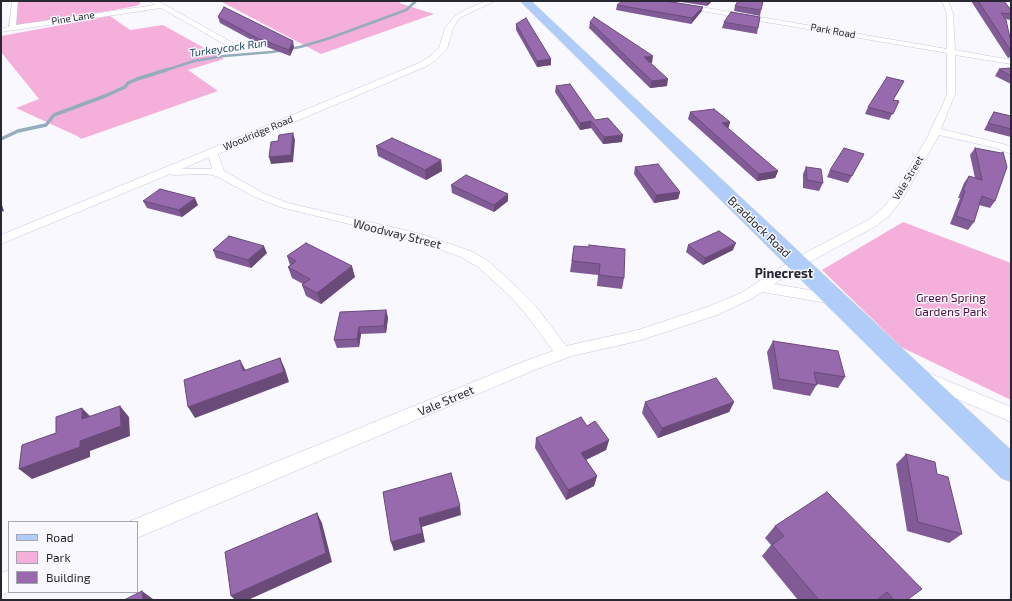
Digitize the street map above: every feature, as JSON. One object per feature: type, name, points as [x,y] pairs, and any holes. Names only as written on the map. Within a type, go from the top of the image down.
[{"type":"main road","name":"Braddock Road","points":[[525,1],[1011,469]]},
{"type":"street","points":[[12,28],[15,1]]},
{"type":"street","points":[[153,1],[236,47]]},
{"type":"street","name":"Woodridge Road","points":[[1,240],[422,65],[432,59],[442,49],[449,28],[457,17],[469,10],[492,1]]},
{"type":"street","name":"Park Road","points":[[655,1],[1011,62]]},
{"type":"street","name":"Vale Street","points":[[138,528],[531,365],[563,354],[638,335],[712,310],[746,296],[797,263],[867,226],[885,213],[897,198],[936,131],[951,94],[950,13],[944,1]]},
{"type":"street","name":"Pine Lane","points":[[1,30],[162,6]]},
{"type":"street","points":[[936,131],[999,146],[1011,151]]},
{"type":"street","points":[[164,172],[206,171],[219,173],[212,152]]},
{"type":"street","name":"Woodway Street","points":[[219,173],[259,195],[284,205],[417,237],[466,254],[484,264],[514,292],[530,309],[563,354]]},
{"type":"street","points":[[760,287],[833,299]]},
{"type":"street","points":[[910,372],[1011,415]]},
{"type":"green space","points":[[12,1],[141,1],[139,5],[131,7],[8,28]]},
{"type":"green space","points":[[220,1],[404,1],[399,3],[434,14],[321,54]]},
{"type":"green space","points":[[110,16],[130,30],[163,25],[224,59],[188,70],[218,91],[81,139],[16,108],[39,99],[1,52],[1,36]]},
{"type":"green space","name":"Green Spring Gardens Park","points":[[903,222],[1011,263],[1011,400],[901,347],[822,270]]},
{"type":"building","points":[[622,1],[665,1],[703,7],[692,18],[617,5]]},
{"type":"building","points":[[738,1],[763,1],[761,10],[735,6]]},
{"type":"building","points":[[978,1],[1004,1],[1011,10],[1011,14],[1001,13],[1006,20],[1011,42],[1011,51]]},
{"type":"building","points":[[224,7],[293,41],[289,50],[257,38],[218,17]]},
{"type":"building","points":[[731,12],[760,17],[758,28],[724,22]]},
{"type":"building","points":[[594,17],[653,56],[644,57],[668,79],[652,81],[590,22]]},
{"type":"building","points":[[526,18],[551,59],[537,61],[516,24]]},
{"type":"building","points":[[1011,68],[1011,76],[999,69]]},
{"type":"building","points":[[887,77],[904,81],[893,100],[899,101],[893,114],[868,107]]},
{"type":"building","points":[[570,84],[595,120],[608,118],[623,135],[604,137],[591,121],[580,123],[556,86]]},
{"type":"building","points":[[714,109],[730,122],[722,123],[778,171],[759,174],[690,112]]},
{"type":"building","points":[[994,112],[1011,116],[1011,129],[988,123]]},
{"type":"building","points":[[293,133],[291,155],[269,157],[271,142],[278,141],[279,135]]},
{"type":"building","points":[[392,138],[441,160],[425,170],[376,146]]},
{"type":"building","points":[[844,148],[864,154],[852,176],[830,170]]},
{"type":"building","points":[[975,148],[1001,153],[1003,152],[1007,167],[995,201],[982,196],[974,222],[956,216],[965,191],[963,190],[969,176],[982,180]]},
{"type":"building","points":[[658,164],[680,192],[656,195],[635,167]]},
{"type":"building","points":[[806,167],[821,169],[823,183],[807,180]]},
{"type":"building","points":[[466,175],[508,194],[494,205],[451,185]]},
{"type":"building","points":[[160,189],[195,198],[179,210],[143,201]]},
{"type":"building","points":[[719,231],[736,243],[705,258],[688,245]]},
{"type":"building","points":[[229,236],[264,246],[248,260],[213,250]]},
{"type":"building","points":[[306,243],[352,266],[317,293],[302,285],[310,279],[288,267],[296,261],[287,256]]},
{"type":"building","points":[[589,245],[625,249],[624,278],[599,275],[600,264],[572,261],[574,246],[589,247]]},
{"type":"building","points":[[386,310],[384,326],[359,327],[357,339],[334,340],[340,312]]},
{"type":"building","points":[[773,341],[838,351],[845,377],[814,372],[817,385],[779,379]]},
{"type":"building","points":[[280,358],[284,372],[188,407],[184,380],[240,360],[243,371]]},
{"type":"building","points":[[716,378],[734,402],[662,428],[645,402]]},
{"type":"building","points":[[120,406],[121,426],[80,441],[80,447],[19,469],[22,445],[56,433],[56,417],[82,408],[82,419]]},
{"type":"building","points":[[581,417],[587,426],[595,421],[609,440],[581,453],[597,476],[568,490],[536,438]]},
{"type":"building","points":[[906,454],[935,462],[937,474],[948,477],[962,534],[918,522]]},
{"type":"building","points":[[451,473],[460,506],[419,518],[422,533],[391,542],[383,492]]},
{"type":"building","points":[[827,492],[922,589],[907,600],[894,600],[887,592],[877,600],[819,600],[772,545],[784,536],[775,526]]},
{"type":"building","points":[[317,513],[326,553],[231,596],[225,552]]},
{"type":"building","points":[[142,591],[143,600],[124,600]]},
{"type":"waterway","name":"Turkeycock Run","points":[[163,71],[194,61],[224,56],[272,52],[300,47],[330,38],[406,10],[416,1]]},
{"type":"waterway","name":"Turkeycock Run","points":[[1,139],[18,131],[46,125],[54,115],[105,96],[125,87],[128,83],[137,79],[166,70]]},
{"type":"district","name":"Pinecrest","points":[[784,274]]}]
